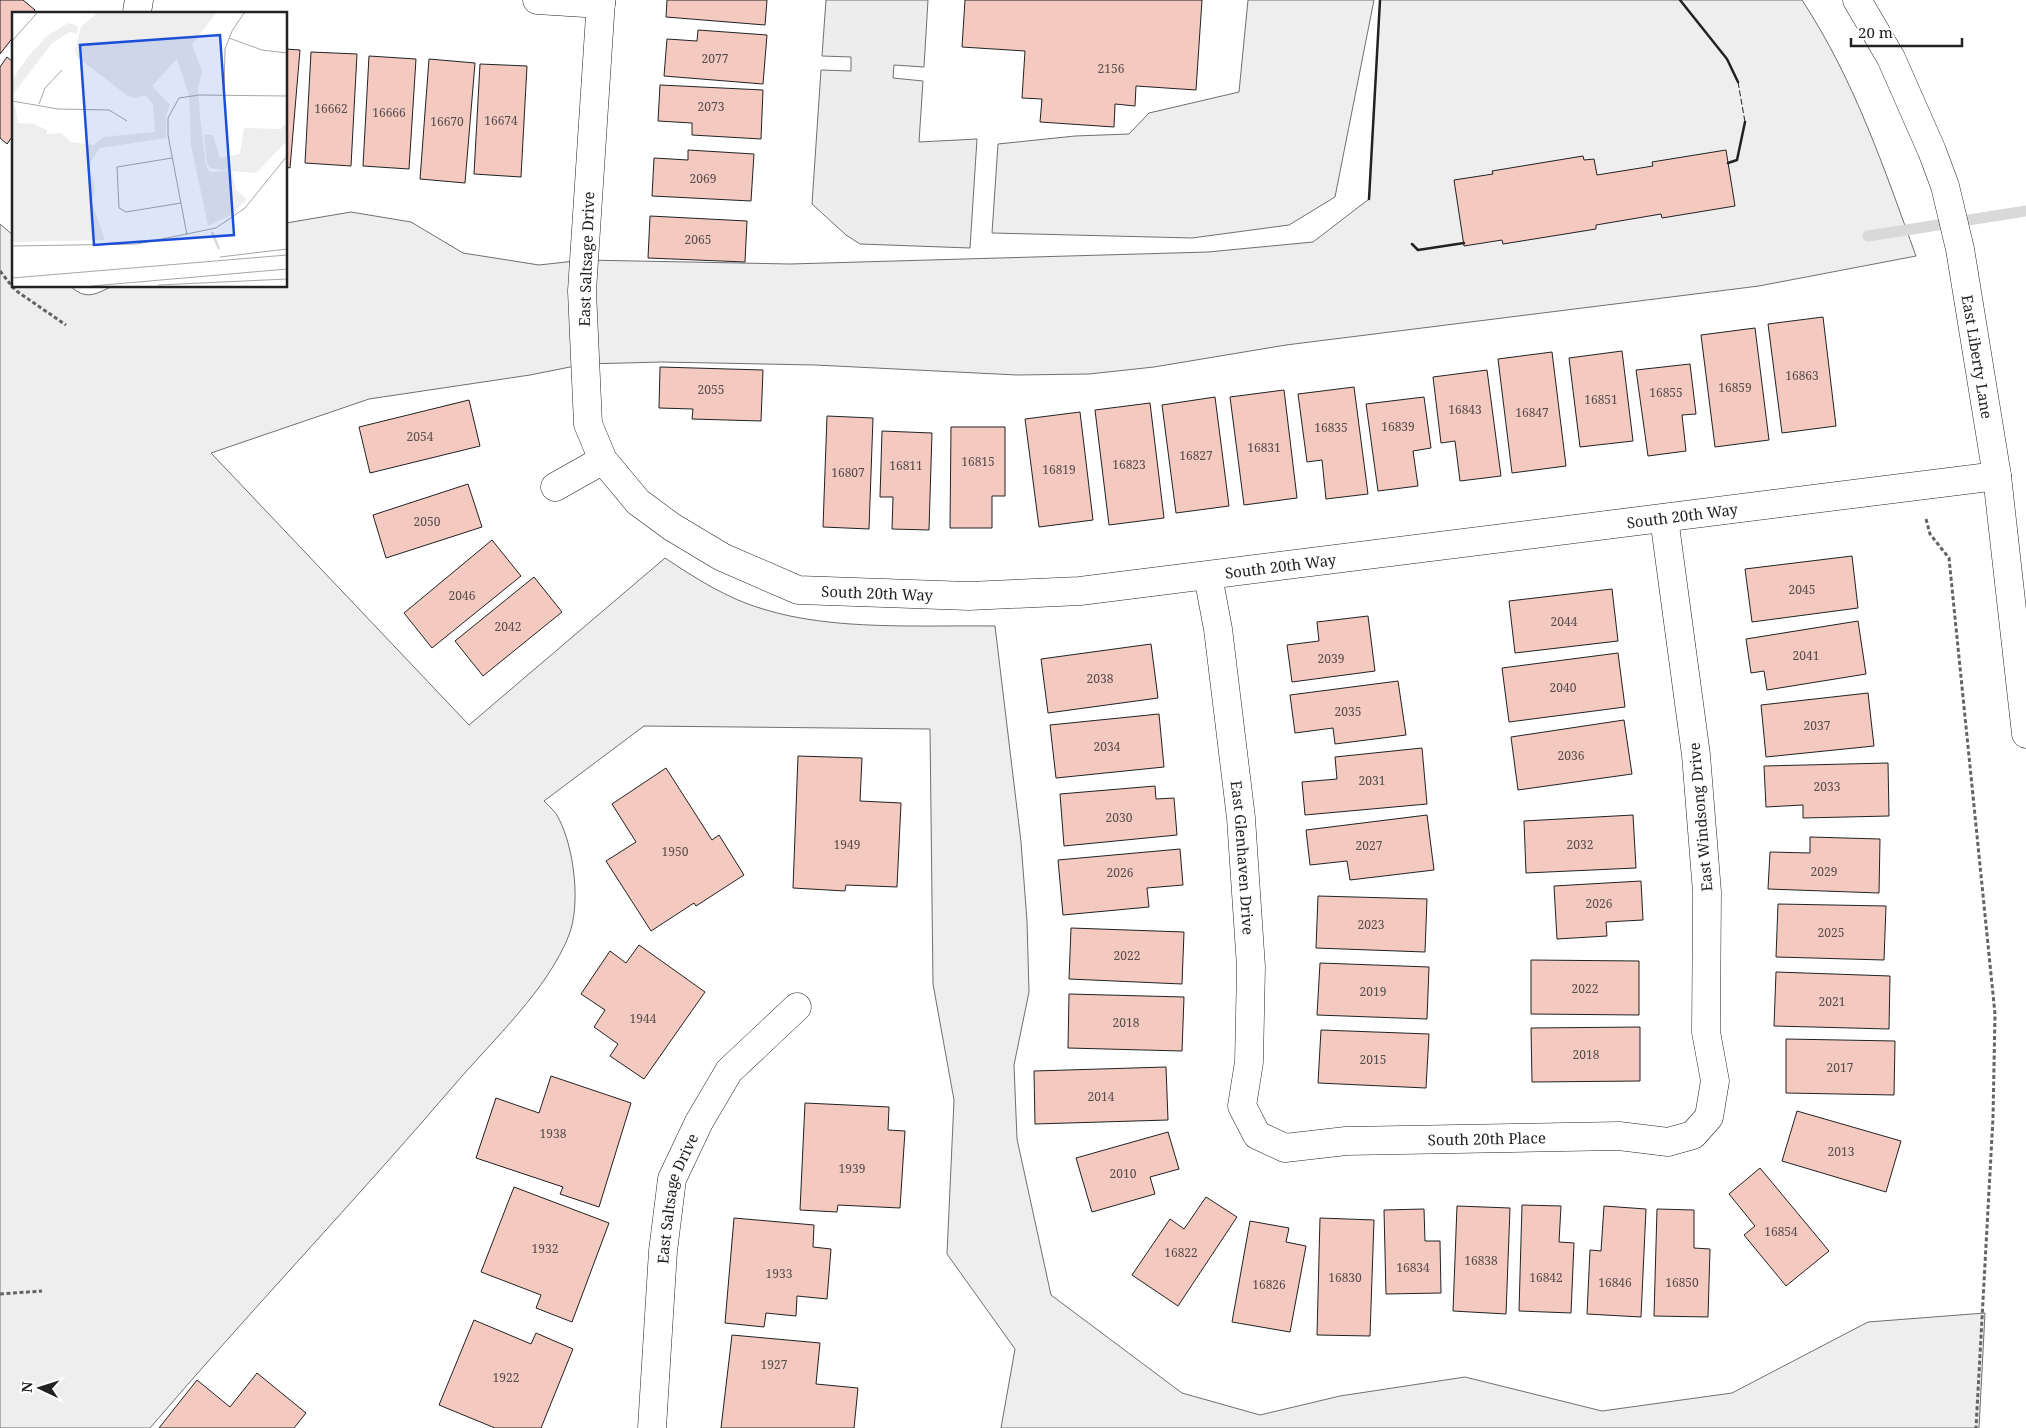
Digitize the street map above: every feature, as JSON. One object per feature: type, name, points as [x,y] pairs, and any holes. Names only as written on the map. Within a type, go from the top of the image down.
[{"type":"street","points":[[537,0],[601,2]]},
{"type":"street","name":"East Liberty Lane","points":[[1857,0],[1891,58],[1945,186],[1960,249],[1997,476],[2026,734]]},
{"type":"street","name":"East Saltsage Drive","points":[[601,2],[582,291],[588,424],[603,460]]},
{"type":"street","points":[[555,487],[603,460]]},
{"type":"street","name":"South 20th Way","points":[[603,460],[638,502],[672,527],[722,557],[798,590],[969,596],[1080,591],[1997,476]]},
{"type":"street","name":"East Windsong Drive","points":[[1664,518],[1696,755],[1708,892],[1706,1032],[1715,1081],[1709,1116]]},
{"type":"street","name":"East Glenhaven Drive","points":[[1208,576],[1218,628],[1241,818],[1251,967],[1249,1062],[1242,1106],[1257,1135]]},
{"type":"street","name":"East Saltsage Drive","points":[[652,1428],[663,1251],[672,1179],[699,1122],[730,1071],[797,1006]]},
{"type":"street","name":"South 20th Place","points":[[1257,1135],[1285,1148],[1346,1142],[1610,1136],[1668,1142],[1693,1135],[1709,1116]]},
{"type":"path","points":[[0,271],[12,286]]},
{"type":"path","points":[[13,288],[66,325]]},
{"type":"path","points":[[1918,486],[1930,534],[1949,558],[1995,1014],[1993,1118],[1976,1428]]},
{"type":"path","points":[[0,1294],[42,1291]]},
{"type":"shaded area","points":[[826,0],[928,0],[924,67],[894,65],[893,78],[923,81],[919,142],[977,139],[970,248],[860,244],[846,235],[812,204],[821,70],[851,71],[851,57],[822,56]]},
{"type":"shaded area","points":[[1248,0],[1374,0],[1335,197],[1289,225],[1192,238],[992,233],[998,144],[1075,136],[1129,134],[1149,113],[1239,92]]},
{"type":"shaded area","points":[[1380,0],[1802,0],[1821,30],[1852,93],[1880,157],[1916,256],[1759,286],[1286,345],[1154,367],[1089,374],[1017,375],[815,365],[662,362],[585,364],[530,375],[369,399],[211,453],[469,725],[665,558],[737,600],[790,616],[848,624],[995,626],[1021,842],[1027,921],[1029,992],[1014,1065],[1017,1139],[1051,1295],[1182,1393],[1260,1415],[1340,1396],[1465,1377],[1602,1411],[1732,1393],[1868,1322],[1985,1313],[1979,1428],[1001,1428],[1015,1349],[947,1254],[954,1100],[933,984],[930,729],[644,726],[544,801],[559,819],[569,845],[575,892],[575,908],[569,935],[548,975],[502,1032],[150,1428],[0,1428],[0,224],[12,234],[12,288],[72,288],[86,295],[91,295],[108,288],[288,288],[288,223],[351,212],[411,222],[463,253],[539,265],[584,260],[790,264],[1208,252],[1313,242],[1369,199]]},
{"type":"building","points":[[0,0],[23,0],[35,10],[33,12],[12,12],[12,39],[0,54]]},
{"type":"building","points":[[667,0],[767,0],[765,25],[666,17]]},
{"type":"building","points":[[965,0],[1202,0],[1196,90],[1136,86],[1135,106],[1115,104],[1114,127],[1040,122],[1042,99],[1022,98],[1025,51],[962,47]]},
{"type":"building","points":[[698,30],[767,35],[763,84],[664,76],[667,39],[697,41]]},
{"type":"building","points":[[288,49],[300,50],[290,168],[288,168]]},
{"type":"building","points":[[311,52],[357,54],[351,166],[305,163]]},
{"type":"building","points":[[369,56],[416,59],[409,169],[363,166]]},
{"type":"building","points":[[7,57],[12,61],[12,137],[7,144],[0,138],[0,67]]},
{"type":"building","points":[[429,59],[475,63],[465,183],[420,179]]},
{"type":"building","points":[[480,64],[527,66],[521,177],[474,174]]},
{"type":"building","points":[[660,85],[763,90],[761,139],[692,135],[692,123],[658,121]]},
{"type":"building","points":[[688,150],[754,154],[751,201],[652,196],[654,158],[688,160]]},
{"type":"building","points":[[1726,150],[1735,206],[1662,218],[1661,214],[1596,225],[1596,229],[1503,244],[1502,240],[1464,246],[1454,180],[1493,174],[1492,171],[1583,156],[1584,160],[1594,159],[1597,175],[1653,166],[1652,162]]},
{"type":"building","points":[[650,216],[747,221],[745,262],[648,258]]},
{"type":"building","points":[[1823,317],[1836,426],[1782,433],[1768,324]]},
{"type":"building","points":[[1755,328],[1769,440],[1715,447],[1701,335]]},
{"type":"building","points":[[1622,351],[1633,441],[1580,447],[1569,358]]},
{"type":"building","points":[[1552,352],[1566,466],[1512,473],[1498,359]]},
{"type":"building","points":[[1690,364],[1696,414],[1682,415],[1686,451],[1648,456],[1636,370]]},
{"type":"building","points":[[660,367],[763,370],[761,421],[692,419],[693,409],[659,408]]},
{"type":"building","points":[[1487,370],[1501,476],[1460,481],[1455,441],[1441,443],[1433,377]]},
{"type":"building","points":[[1354,387],[1368,494],[1326,499],[1322,460],[1307,462],[1298,394]]},
{"type":"building","points":[[1284,390],[1297,498],[1244,505],[1230,397]]},
{"type":"building","points":[[1215,397],[1229,506],[1176,513],[1162,405]]},
{"type":"building","points":[[1424,397],[1431,448],[1413,451],[1418,486],[1378,491],[1366,404]]},
{"type":"building","points":[[469,400],[480,446],[370,473],[359,427]]},
{"type":"building","points":[[1150,403],[1164,518],[1109,525],[1095,410]]},
{"type":"building","points":[[1080,412],[1093,520],[1039,527],[1025,419]]},
{"type":"building","points":[[827,416],[873,418],[869,529],[823,527]]},
{"type":"building","points":[[951,427],[1005,427],[1005,496],[992,496],[992,528],[950,528]]},
{"type":"building","points":[[882,431],[932,433],[929,530],[892,529],[893,497],[880,497]]},
{"type":"building","points":[[468,484],[482,527],[386,558],[373,515]]},
{"type":"building","points":[[492,540],[521,576],[432,648],[404,613]]},
{"type":"building","points":[[1852,556],[1858,608],[1752,622],[1745,569]]},
{"type":"building","points":[[534,577],[562,612],[483,676],[455,641]]},
{"type":"building","points":[[1612,589],[1618,641],[1515,653],[1509,601]]},
{"type":"building","points":[[1368,616],[1375,671],[1292,682],[1287,645],[1319,641],[1317,622]]},
{"type":"building","points":[[1858,621],[1866,674],[1767,690],[1764,671],[1751,673],[1746,639]]},
{"type":"building","points":[[1151,644],[1158,698],[1048,713],[1041,659]]},
{"type":"building","points":[[1618,653],[1625,707],[1509,722],[1502,668]]},
{"type":"building","points":[[1398,681],[1406,735],[1335,744],[1333,728],[1295,733],[1290,695]]},
{"type":"building","points":[[1868,693],[1874,746],[1766,757],[1761,705]]},
{"type":"building","points":[[1159,714],[1164,767],[1056,778],[1050,725]]},
{"type":"building","points":[[1624,720],[1632,774],[1518,790],[1511,737]]},
{"type":"building","points":[[1422,748],[1427,804],[1305,815],[1302,782],[1337,779],[1335,757]]},
{"type":"building","points":[[798,756],[862,758],[860,801],[901,803],[897,887],[846,885],[845,891],[793,888]]},
{"type":"building","points":[[1888,763],[1889,816],[1803,818],[1803,805],[1766,807],[1764,766]]},
{"type":"building","points":[[666,768],[712,840],[719,835],[744,875],[696,906],[694,903],[651,931],[606,861],[636,842],[612,804]]},
{"type":"building","points":[[1155,786],[1156,799],[1174,798],[1177,835],[1064,846],[1060,794]]},
{"type":"building","points":[[1427,815],[1434,870],[1350,880],[1347,861],[1310,865],[1306,830]]},
{"type":"building","points":[[1633,815],[1636,868],[1526,873],[1524,821]]},
{"type":"building","points":[[1810,837],[1880,839],[1879,893],[1768,889],[1770,852],[1810,853]]},
{"type":"building","points":[[1180,849],[1183,885],[1147,888],[1149,907],[1063,915],[1058,860]]},
{"type":"building","points":[[1641,881],[1643,920],[1606,922],[1607,936],[1557,939],[1554,886]]},
{"type":"building","points":[[1318,896],[1427,899],[1425,952],[1316,948]]},
{"type":"building","points":[[1778,904],[1886,906],[1884,960],[1776,957]]},
{"type":"building","points":[[1071,928],[1184,932],[1182,984],[1069,979]]},
{"type":"building","points":[[639,945],[705,992],[644,1079],[610,1056],[618,1044],[594,1027],[605,1010],[581,994],[610,951],[626,963]]},
{"type":"building","points":[[1531,960],[1639,961],[1639,1015],[1531,1014]]},
{"type":"building","points":[[1320,963],[1429,967],[1427,1019],[1317,1015]]},
{"type":"building","points":[[1776,972],[1890,976],[1889,1029],[1774,1026]]},
{"type":"building","points":[[1069,994],[1184,997],[1182,1051],[1068,1048]]},
{"type":"building","points":[[1640,1027],[1640,1081],[1532,1082],[1531,1028]]},
{"type":"building","points":[[1321,1030],[1429,1034],[1426,1088],[1318,1083]]},
{"type":"building","points":[[1786,1039],[1895,1041],[1894,1095],[1786,1093]]},
{"type":"building","points":[[1166,1067],[1168,1120],[1035,1124],[1034,1071]]},
{"type":"building","points":[[551,1076],[631,1103],[599,1207],[560,1194],[563,1187],[476,1158],[496,1098],[539,1113]]},
{"type":"building","points":[[805,1103],[889,1107],[888,1130],[905,1131],[900,1208],[838,1205],[837,1212],[800,1210]]},
{"type":"building","points":[[1797,1111],[1901,1141],[1886,1192],[1782,1161]]},
{"type":"building","points":[[1168,1132],[1179,1169],[1150,1177],[1155,1194],[1092,1212],[1076,1158]]},
{"type":"building","points":[[1760,1168],[1829,1251],[1786,1286],[1744,1235],[1755,1226],[1729,1194]]},
{"type":"building","points":[[514,1187],[609,1223],[572,1322],[536,1308],[541,1295],[481,1272]]},
{"type":"building","points":[[1206,1197],[1237,1217],[1178,1306],[1132,1275],[1170,1219],[1184,1229]]},
{"type":"building","points":[[1522,1205],[1561,1206],[1559,1242],[1574,1243],[1571,1313],[1519,1311]]},
{"type":"building","points":[[1457,1206],[1510,1208],[1506,1314],[1453,1311]]},
{"type":"building","points":[[1604,1206],[1646,1209],[1641,1317],[1587,1314],[1590,1250],[1601,1251]]},
{"type":"building","points":[[1424,1209],[1425,1241],[1440,1241],[1441,1293],[1386,1294],[1384,1210]]},
{"type":"building","points":[[1657,1209],[1694,1210],[1694,1248],[1710,1249],[1708,1317],[1654,1316]]},
{"type":"building","points":[[734,1218],[814,1225],[813,1247],[831,1249],[827,1299],[797,1296],[796,1316],[766,1313],[764,1327],[725,1323]]},
{"type":"building","points":[[1320,1218],[1374,1220],[1370,1336],[1317,1335]]},
{"type":"building","points":[[1250,1221],[1289,1228],[1286,1242],[1306,1246],[1290,1332],[1232,1322]]},
{"type":"building","points":[[474,1320],[531,1344],[536,1333],[573,1349],[541,1428],[495,1428],[439,1405]]},
{"type":"building","points":[[732,1335],[820,1343],[816,1384],[858,1388],[854,1428],[721,1428]]},
{"type":"building","points":[[257,1373],[306,1413],[294,1428],[159,1428],[197,1380],[230,1407]]},
{"type":"waterway","points":[[1868,236],[2026,211]]},
{"type":"fence","points":[[1738,82],[1745,122]]},
{"type":"wall","points":[[1369,199],[1380,0]]},
{"type":"wall","points":[[1680,0],[1727,59],[1738,82]]},
{"type":"wall","points":[[1728,163],[1737,160],[1745,122]]},
{"type":"wall","points":[[1412,244],[1418,250],[1464,243]]}]
